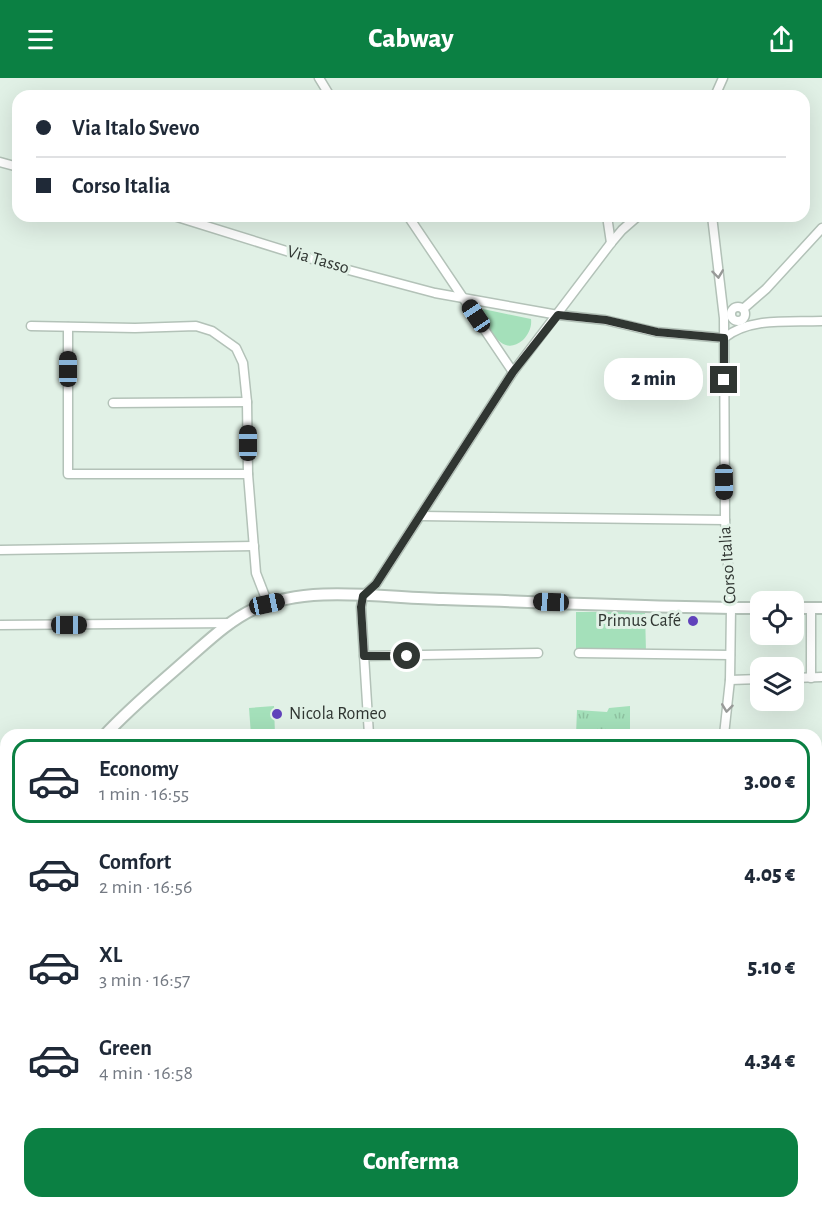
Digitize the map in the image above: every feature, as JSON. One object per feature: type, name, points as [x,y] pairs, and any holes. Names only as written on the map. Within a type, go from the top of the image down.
[{"type":"street","name":"Via Tasso","points":[[193,222],[341,268],[435,293],[558,315],[606,320],[657,332],[724,338]]},
{"type":"street","points":[[413,222],[513,372]]},
{"type":"street","points":[[608,222],[611,243]]},
{"type":"street","points":[[369,729],[361,607],[363,596],[376,584],[513,372],[611,243],[631,222]]},
{"type":"street","name":"Corso Italia","points":[[713,222],[727,316],[724,338],[725,520],[731,608],[730,680],[724,729]]},
{"type":"street","points":[[743,314],[822,228]]},
{"type":"street","points":[[727,316],[734,308],[739,307],[743,314],[756,324]]},
{"type":"street","points":[[724,338],[741,327],[756,324],[822,321]]},
{"type":"street","points":[[31,326],[135,328],[196,326],[212,331],[236,348],[243,363],[247,402],[248,474],[256,573],[267,604]]},
{"type":"street","points":[[68,327],[68,474],[248,474]]},
{"type":"street","points":[[113,403],[247,402]]},
{"type":"street","points":[[421,516],[725,520]]},
{"type":"street","points":[[0,550],[254,546]]},
{"type":"street","points":[[110,729],[124,714],[231,623],[267,604],[315,595],[750,608]]},
{"type":"street","points":[[811,678],[816,608]]},
{"type":"street","points":[[0,625],[231,623]]},
{"type":"street","points":[[364,656],[538,653]]},
{"type":"street","points":[[579,653],[730,655]]},
{"type":"street","points":[[804,678],[822,677]]},
{"type":"street","points":[[730,680],[750,679]]},
{"type":"green space","points":[[483,309],[531,319],[528,333],[516,345],[503,344],[492,333],[479,313]]},
{"type":"green space","points":[[576,612],[645,612],[646,652],[576,652]]},
{"type":"green space","points":[[274,706],[275,729],[251,729],[249,708]]},
{"type":"green space","points":[[630,706],[630,729],[576,729],[577,710],[607,712],[609,708]]},
{"type":"place","name":"Primus Café","points":[[693,621]]},
{"type":"place","name":"Nicola Romeo","points":[[277,714]]},
{"type":"route","points":[[407,656],[364,656],[361,607],[363,596],[376,584],[513,372],[558,315],[606,320],[657,332],[724,338],[724,380]]}]
